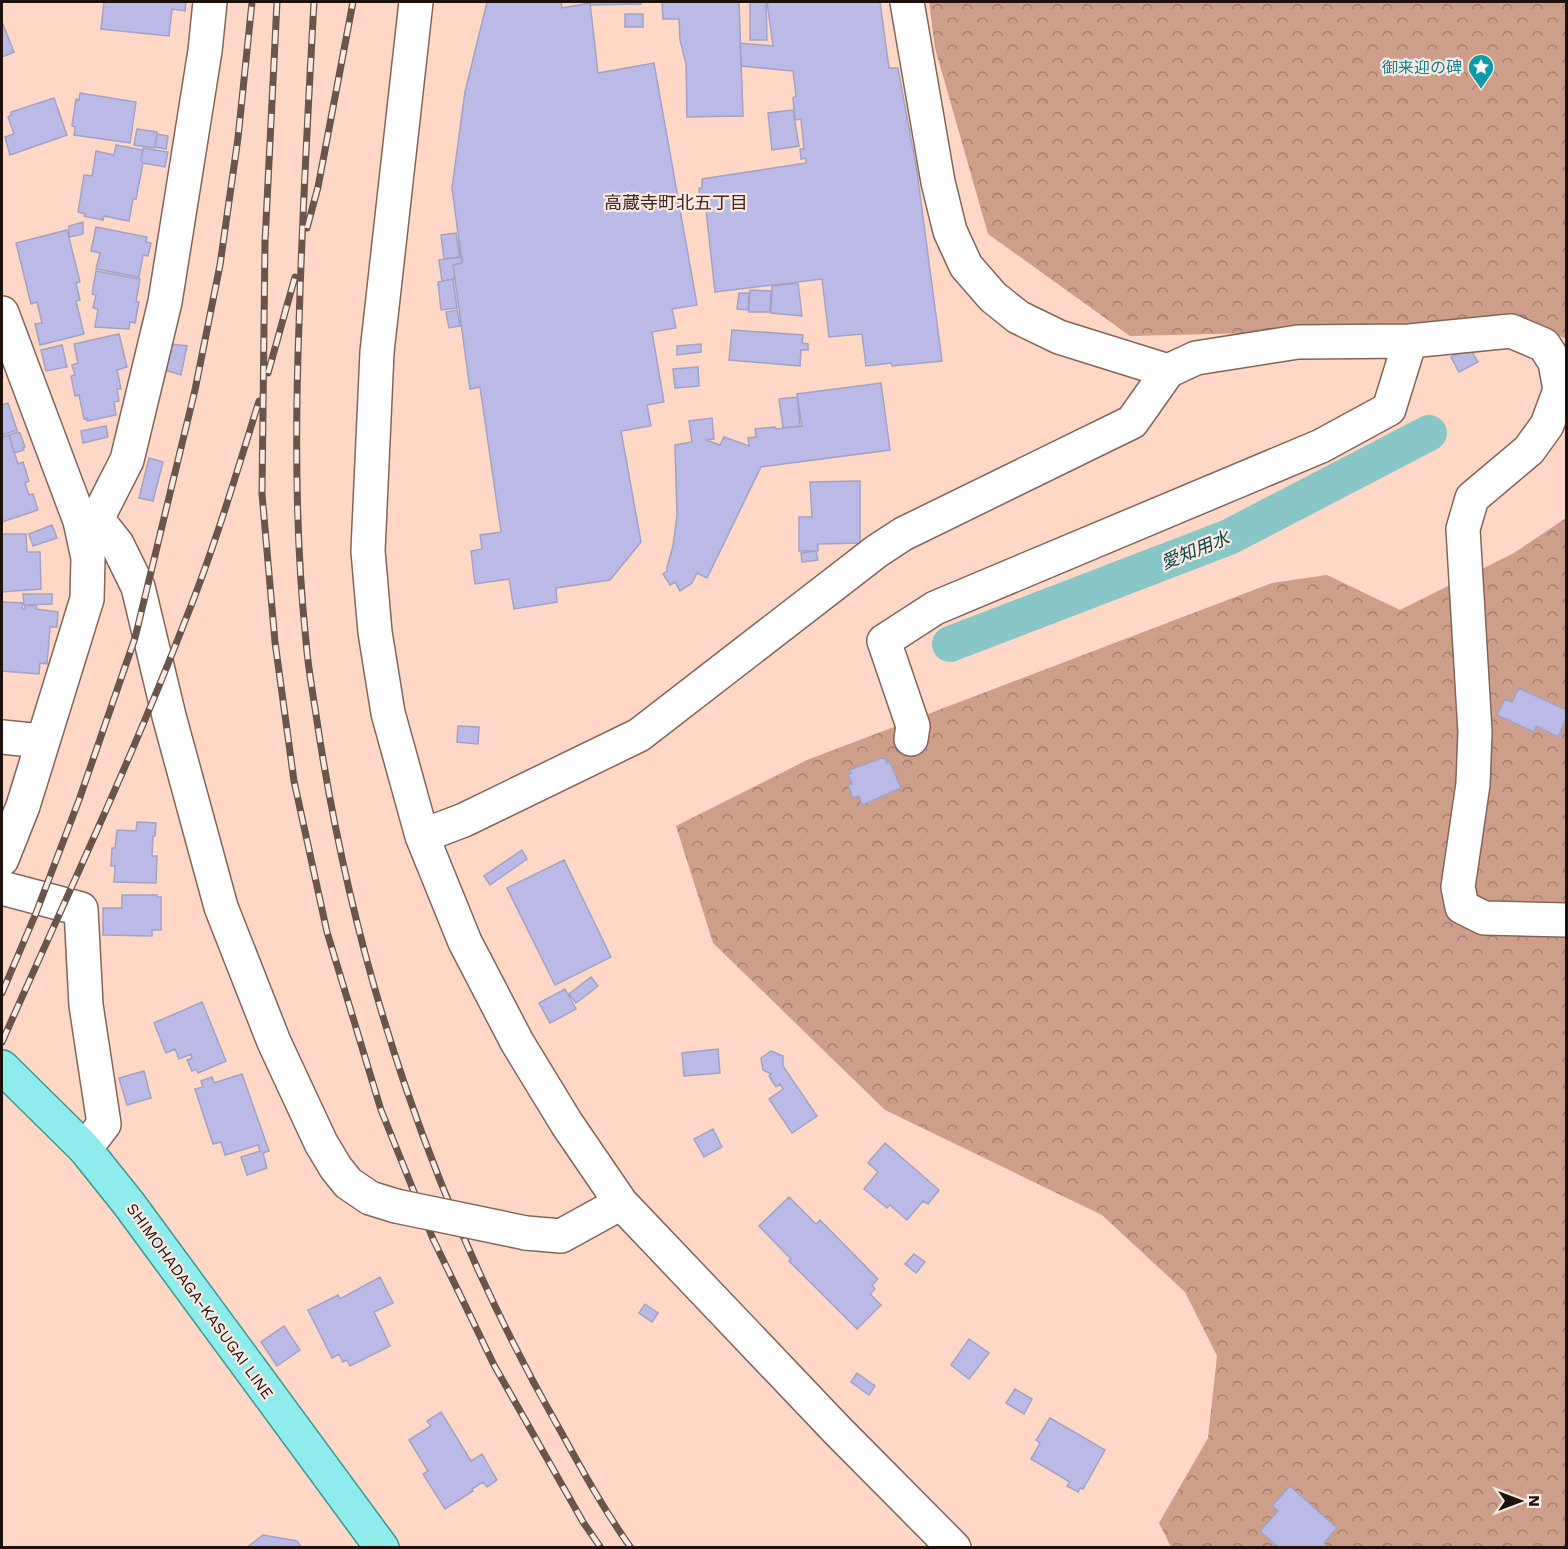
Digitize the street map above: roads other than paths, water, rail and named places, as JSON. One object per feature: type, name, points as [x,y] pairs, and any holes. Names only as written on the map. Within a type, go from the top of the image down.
[{"type":"main road","name":"SHIMOHADAGA-KASUGAI LINE","points":[[2,1067],[85,1149],[136,1214],[382,1548]]},
{"type":"street","points":[[88,520],[116,485],[127,460],[165,302],[205,51],[210,2]]},
{"type":"street","points":[[416,2],[377,352],[368,550],[375,632],[388,713],[422,836],[465,942],[517,1042],[567,1124],[621,1203],[837,1430],[954,1548]]},
{"type":"street","points":[[907,2],[938,182],[950,231],[966,266],[993,297],[1018,317],[1059,337],[1168,371]]},
{"type":"street","points":[[2,313],[88,520],[87,599],[23,806],[2,859]]},
{"type":"street","points":[[422,836],[464,820],[639,735],[877,551],[903,534],[1132,422],[1168,371],[1196,358],[1298,342],[1410,341],[1511,332],[1544,345],[1555,362],[1560,390],[1547,425],[1528,450],[1472,498],[1463,529],[1475,732],[1473,784],[1458,887],[1462,908],[1484,918],[1566,920]]},
{"type":"street","points":[[911,740],[913,726],[884,641],[935,608],[1321,446],[1389,410],[1410,341]]},
{"type":"street","points":[[88,520],[117,544],[138,587],[169,716],[221,906],[274,1042],[321,1143],[336,1168],[348,1183],[370,1198],[396,1206],[526,1233],[561,1236],[621,1203]]},
{"type":"street","points":[[2,737],[42,741]]},
{"type":"street","points":[[2,888],[81,909],[86,1005],[104,1124],[85,1149]]},
{"type":"waterway","name":"愛知用水","points":[[950,644],[1229,537],[1429,433]]},
{"type":"railway","points":[[2,993],[36,913],[79,800],[135,638],[195,390],[220,265],[238,138],[252,2]]},
{"type":"railway","points":[[277,2],[265,242],[262,494],[275,642],[294,781],[327,932],[381,1110],[433,1239],[494,1365],[583,1522],[601,1548]]},
{"type":"railway","points":[[314,2],[300,285],[297,483],[302,602],[309,671],[333,814],[353,906],[377,997],[438,1175],[515,1347],[585,1475],[631,1548]]},
{"type":"railway","points":[[307,228],[318,187],[353,2]]},
{"type":"railway","points":[[268,373],[295,277]]},
{"type":"railway","points":[[2,1042],[164,674],[206,567],[259,401]]},
{"type":"place","name":"御来迎の碑","points":[[1481,90]]},
{"type":"district","name":"高蔵寺町北五丁目","points":[[676,202]]}]
